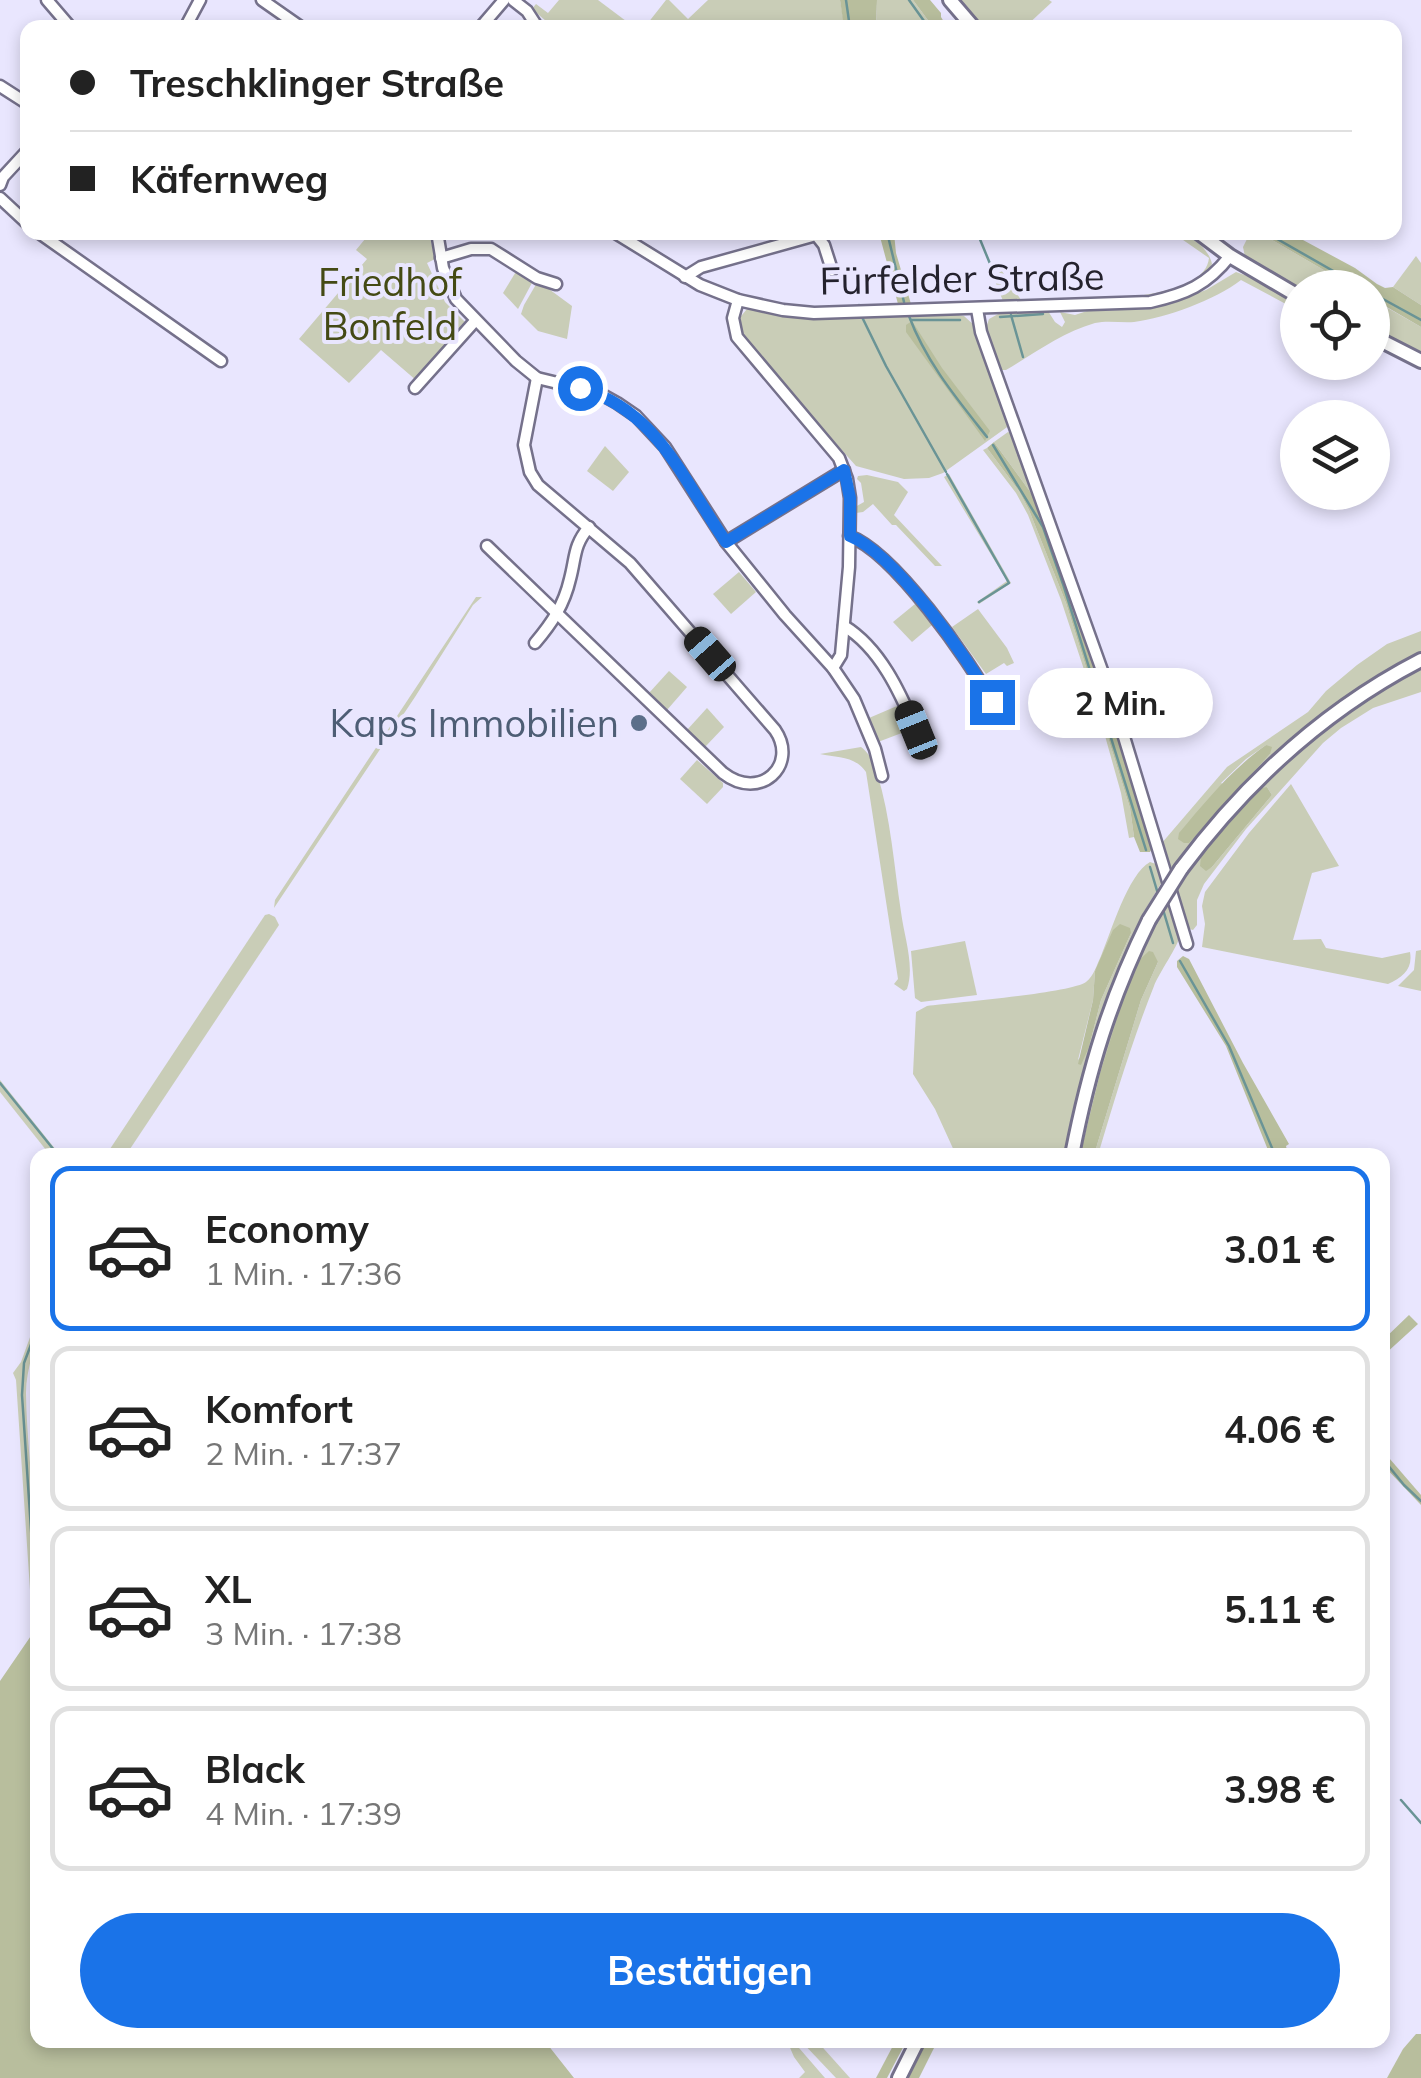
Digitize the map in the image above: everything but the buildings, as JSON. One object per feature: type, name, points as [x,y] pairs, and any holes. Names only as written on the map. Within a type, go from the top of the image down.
[{"type":"main road","points":[[950,0],[967,20]]},
{"type":"main road","points":[[1209,240],[1280,285]]},
{"type":"main road","points":[[1390,345],[1421,361]]},
{"type":"main road","points":[[1073,1148],[1084,1094],[1116,992],[1150,920],[1181,869],[1241,796],[1294,745],[1353,700],[1421,660]]},
{"type":"main road","points":[[899,2078],[914,2048]]},
{"type":"street","points":[[47,0],[64,20]]},
{"type":"street","points":[[262,0],[291,20]]},
{"type":"street","points":[[487,20],[504,0]]},
{"type":"street","points":[[513,0],[532,20]]},
{"type":"street","points":[[0,184],[20,159]]},
{"type":"street","points":[[0,198],[20,217]]},
{"type":"street","points":[[49,240],[221,361]]},
{"type":"street","points":[[438,240],[450,289],[475,321],[538,378],[599,393],[636,416],[674,459],[726,542],[854,699],[868,728],[882,776]]},
{"type":"street","name":"Fürfelder Straße","points":[[626,240],[685,278],[738,300],[814,313],[1150,302],[1202,284],[1230,256]]},
{"type":"street","name":"Fürfelder Straße","points":[[685,278],[702,267],[795,240]]},
{"type":"street","name":"Fürfelder Straße","points":[[820,240],[832,270]]},
{"type":"street","points":[[441,258],[471,249],[492,249],[538,278],[556,284]]},
{"type":"street","points":[[738,300],[733,318],[737,337],[839,458],[844,470],[850,498],[850,536],[841,654],[832,668]]},
{"type":"street","points":[[977,310],[981,332],[1114,704],[1187,944]]},
{"type":"street","points":[[415,388],[475,321]]},
{"type":"street","points":[[488,546],[732,780],[752,785],[771,776],[782,754],[775,730],[630,563],[548,496],[530,472],[524,445],[538,378]]},
{"type":"street","points":[[726,542],[844,470]]},
{"type":"street","points":[[534,642],[558,613],[576,544],[589,527]]},
{"type":"street","points":[[850,536],[878,555],[930,612],[992,702]]},
{"type":"street","points":[[844,626],[856,634],[890,675],[916,730]]},
{"type":"green space","points":[[559,0],[598,0],[625,20],[545,20],[532,9],[536,4],[548,13]]},
{"type":"green space","points":[[666,0],[688,19],[708,0],[840,0],[844,20],[650,20]]},
{"type":"green space","points":[[840,0],[877,0],[876,20],[843,20]]},
{"type":"green space","points":[[877,0],[913,0],[928,20],[876,20]]},
{"type":"green space","points":[[913,0],[930,0],[943,20],[928,20]]},
{"type":"green space","points":[[956,0],[1052,2],[1033,20],[973,20]]},
{"type":"green space","name":"Friedhof Bonfeld","points":[[364,240],[431,240],[435,259],[427,263],[445,302],[467,324],[417,381],[381,350],[349,383],[299,339],[367,259],[356,250]]},
{"type":"green space","points":[[881,240],[895,240],[911,304],[898,304]]},
{"type":"green space","points":[[1183,240],[1197,243],[1207,252],[1212,264],[1193,284],[1149,300],[898,308],[898,304],[1003,301],[993,276],[1002,271],[1021,300],[1157,293],[1201,274],[1209,258]]},
{"type":"green space","points":[[1246,240],[1272,240],[1324,270],[1280,270],[1280,277],[1245,257]]},
{"type":"green space","points":[[1272,240],[1303,240],[1358,270],[1324,270]]},
{"type":"green space","points":[[1416,256],[1421,263],[1421,305],[1393,287]]},
{"type":"green space","points":[[517,270],[533,281],[518,309],[503,293]]},
{"type":"green space","points":[[1236,272],[1280,294],[1280,301],[1241,280],[1204,301],[1161,317],[1083,327],[1006,370],[999,370],[985,331],[989,319],[1000,313],[1048,311],[1062,327],[1065,322],[1060,312],[1075,315],[1087,311],[1151,309],[1206,290]]},
{"type":"green space","points":[[538,281],[572,306],[567,339],[538,331],[521,314]]},
{"type":"green space","points":[[1390,287],[1421,305],[1421,327],[1390,309]]},
{"type":"green space","points":[[747,309],[813,317],[964,316],[975,326],[1010,425],[943,473],[929,478],[904,479],[856,466],[744,340],[737,321]]},
{"type":"green space","points":[[1390,309],[1421,327],[1421,355],[1390,338]]},
{"type":"green space","points":[[912,321],[990,431],[985,441],[906,332],[906,325]]},
{"type":"green space","points":[[1011,433],[1039,504],[994,442]]},
{"type":"green space","points":[[994,442],[1039,504],[1095,658],[1153,846],[1150,852],[1140,852],[1134,837],[1130,808],[1066,603],[1029,510],[987,448]]},
{"type":"green space","points":[[605,446],[629,472],[613,491],[587,471]]},
{"type":"green space","points":[[987,448],[1029,510],[1066,603],[1130,808],[1134,837],[1129,838],[1100,718],[1061,600],[1028,515],[983,450]]},
{"type":"green space","points":[[949,474],[1011,583],[979,604],[1007,581],[944,477]]},
{"type":"green space","points":[[867,475],[898,482],[908,492],[894,515],[942,566],[935,566],[873,504],[856,513],[855,507],[864,502],[857,479]]},
{"type":"green space","points":[[739,572],[756,592],[731,614],[713,594]]},
{"type":"green space","points":[[476,597],[482,597],[473,605],[274,908],[275,900]]},
{"type":"green space","points":[[915,604],[932,625],[912,642],[893,622]]},
{"type":"green space","points":[[978,609],[1014,663],[1004,663],[986,674],[952,627]]},
{"type":"green space","points":[[1421,631],[1421,655],[1325,712],[1288,741],[1237,792],[1169,872],[1161,844],[1227,767],[1308,712],[1326,691],[1387,644]],"holes":[[[1266,745],[1270,754],[1235,791],[1221,783]]]},
{"type":"green space","points":[[1421,666],[1421,692],[1373,708],[1323,743],[1246,829],[1204,884],[1197,900],[1197,925],[1193,930],[1186,928],[1174,891],[1223,824],[1301,749]],"holes":[[[1267,787],[1272,795],[1212,867],[1205,870]]]},
{"type":"green space","points":[[669,671],[687,687],[667,710],[649,693]]},
{"type":"green space","points":[[897,706],[907,731],[878,742],[869,718]]},
{"type":"green space","points":[[707,708],[724,727],[705,747],[687,730]]},
{"type":"green space","points":[[1266,745],[1272,747],[1270,754],[1189,843],[1178,839],[1220,786]]},
{"type":"green space","points":[[861,747],[877,773],[889,825],[909,961],[909,980],[904,991],[894,984],[898,979],[866,772],[851,760],[820,754]]},
{"type":"green space","points":[[697,760],[723,783],[707,804],[680,779]]},
{"type":"green space","points":[[1291,784],[1339,866],[1312,873],[1293,940],[1321,939],[1326,948],[1382,958],[1410,952],[1408,968],[1388,984],[1202,947],[1205,892]]},
{"type":"green space","points":[[1267,787],[1272,795],[1206,871],[1200,866],[1201,857],[1241,808]]},
{"type":"green space","points":[[1150,862],[1159,865],[1163,880],[1142,915],[1145,917],[1106,1003],[1067,1148],[953,1148],[913,1074],[916,1012],[927,1006],[1036,994],[1086,982],[1095,970],[1134,878]],"holes":[[[1131,933],[1101,1000],[1089,1047],[1078,1060],[1093,1000],[1095,971]]]},
{"type":"green space","points":[[1170,901],[1179,929],[1178,941],[1154,986],[1100,1148],[1096,1148],[1141,1000],[1158,962],[1137,962],[1100,1073],[1082,1148],[1078,1148],[1088,1096],[1121,994],[1151,932]]},
{"type":"green space","points":[[265,915],[275,917],[279,925],[131,1148],[111,1148]]},
{"type":"green space","points":[[1120,924],[1130,928],[1131,933],[1101,1000],[1081,1065],[1078,1064],[1093,1000],[1095,971],[1113,930]]},
{"type":"green space","points":[[965,941],[977,995],[921,1002],[915,998],[911,951]]},
{"type":"green space","points":[[1421,950],[1421,991],[1398,986],[1414,970],[1416,951]]},
{"type":"green space","points":[[1149,951],[1158,962],[1141,1000],[1096,1148],[1082,1148],[1100,1073],[1137,962]]},
{"type":"green space","points":[[1183,956],[1189,959],[1289,1144],[1286,1148],[1267,1148],[1226,1046],[1177,961]]},
{"type":"green space","points":[[0,1080],[54,1148],[44,1148],[0,1092]]},
{"type":"green space","points":[[1409,1315],[1418,1324],[1390,1350],[1390,1333]]},
{"type":"green space","points":[[30,1337],[26,1393],[30,1590],[13,1373]]},
{"type":"green space","points":[[1390,1459],[1421,1495],[1421,1505],[1390,1472]]},
{"type":"green space","points":[[30,1637],[30,2048],[550,2048],[574,2078],[0,2078],[0,1681]]},
{"type":"green space","points":[[1416,2034],[1421,2034],[1421,2078],[1387,2078],[1403,2049]]},
{"type":"green space","points":[[790,2048],[799,2048],[825,2078],[799,2078],[805,2072]]},
{"type":"green space","points":[[808,2048],[823,2048],[850,2078],[836,2078]]},
{"type":"green space","points":[[892,2048],[903,2048],[887,2078],[876,2078]]},
{"type":"green space","points":[[922,2048],[934,2048],[919,2078],[907,2078]]},
{"type":"waterway","points":[[846,0],[849,20]]},
{"type":"waterway","points":[[909,0],[923,20]]},
{"type":"waterway","points":[[889,240],[904,302]]},
{"type":"waterway","points":[[980,240],[993,271]]},
{"type":"waterway","points":[[1279,240],[1332,270]]},
{"type":"waterway","points":[[1390,303],[1421,320]]},
{"type":"waterway","points":[[1000,317],[1043,314]]},
{"type":"waterway","points":[[1011,315],[1023,357]]},
{"type":"waterway","points":[[909,316],[933,364],[987,437]]},
{"type":"waterway","points":[[862,317],[946,472]]},
{"type":"waterway","points":[[911,320],[960,320]]},
{"type":"waterway","points":[[993,445],[1043,527],[1146,850]]},
{"type":"waterway","points":[[947,474],[1009,583],[979,602]]},
{"type":"waterway","points":[[1150,867],[1158,894]]},
{"type":"waterway","points":[[1162,906],[1173,943]]},
{"type":"waterway","points":[[1180,961],[1229,1046],[1272,1148]]},
{"type":"waterway","points":[[0,1083],[52,1148]]},
{"type":"waterway","points":[[30,1347],[24,1363],[22,1395],[30,1514]]},
{"type":"waterway","points":[[1390,1468],[1421,1501]]},
{"type":"waterway","points":[[1401,1800],[1421,1823]]},
{"type":"place","name":"Kaps Immobilien","points":[[639,723]]},
{"type":"route","points":[[580,388],[617,403],[650,430],[674,459],[726,542],[844,470],[850,498],[850,536],[878,555],[930,612],[956,644],[992,702]]}]
